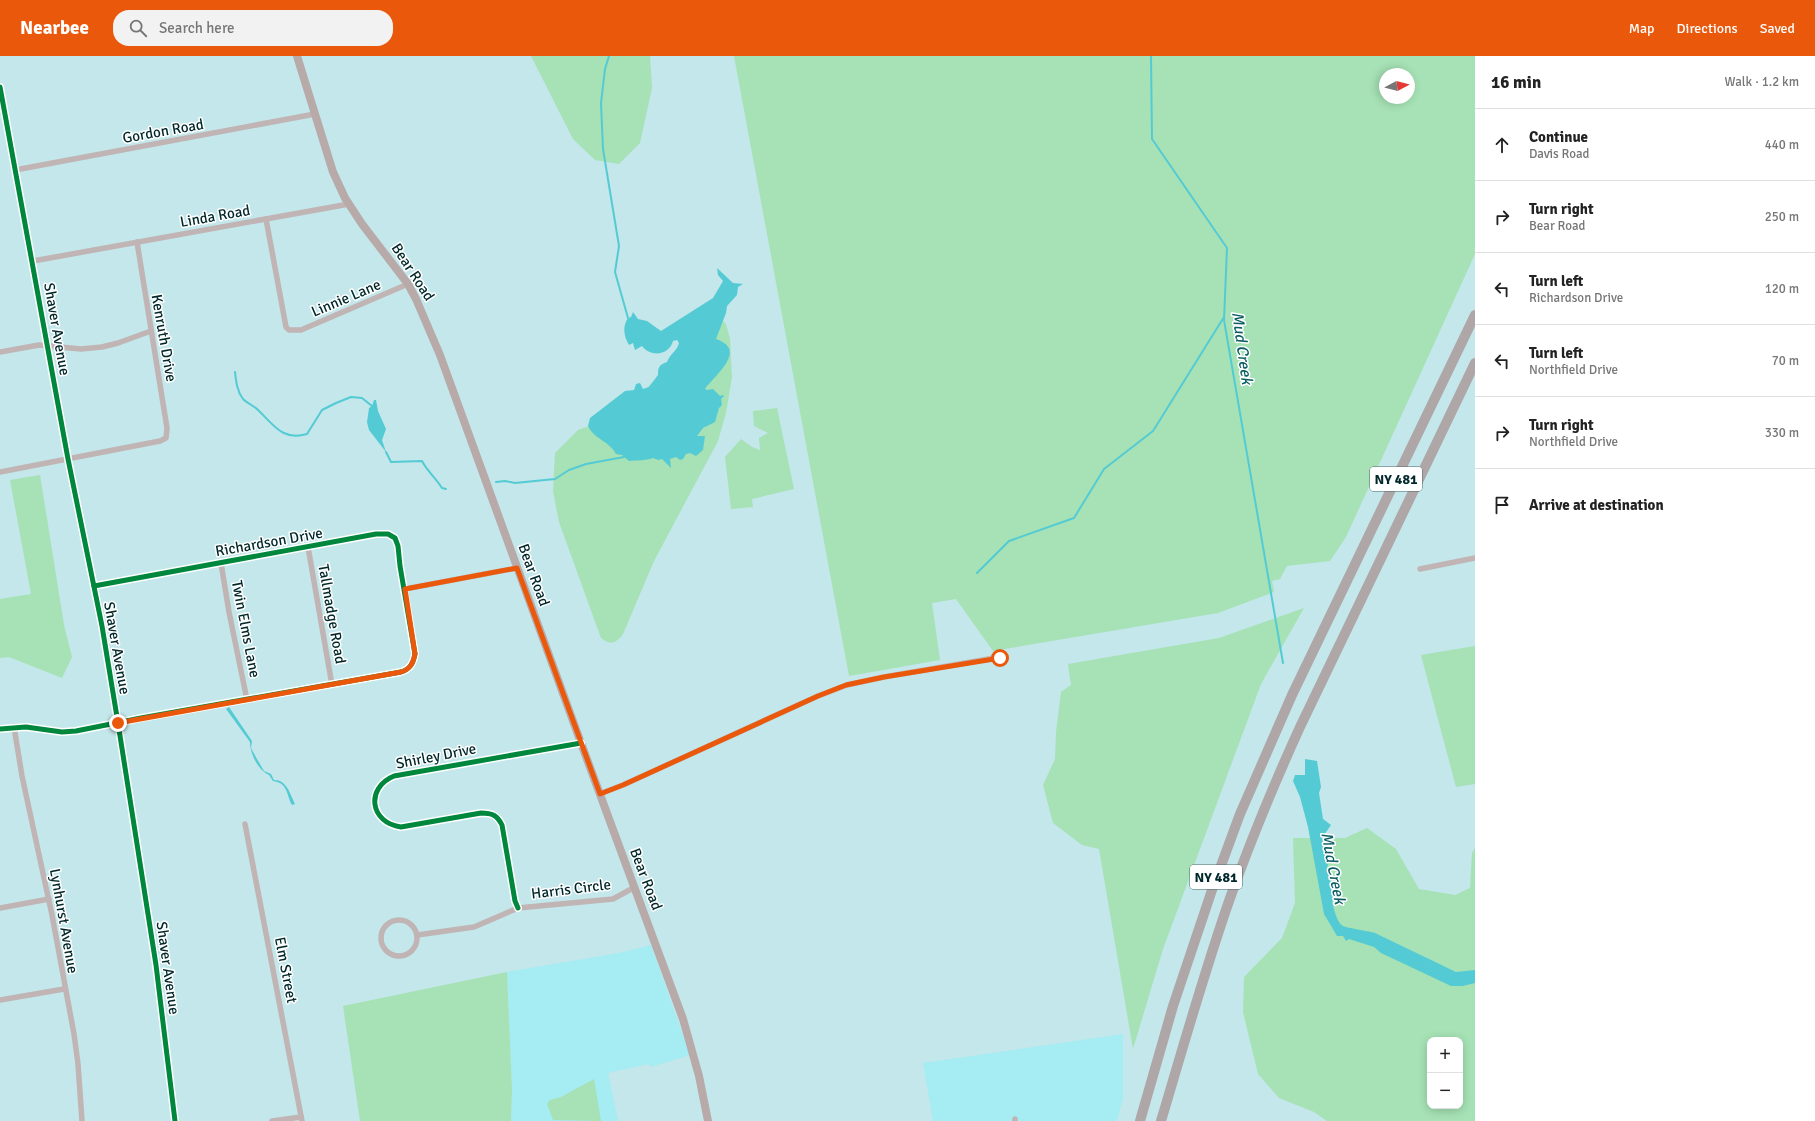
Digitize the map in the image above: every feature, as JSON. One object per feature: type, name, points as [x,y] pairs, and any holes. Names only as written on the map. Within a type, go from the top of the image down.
[{"type":"highway","name":"NY 481","points":[[1140,1121],[1173,1006],[1212,890],[1240,814],[1292,695],[1475,315]]},
{"type":"highway","name":"NY 481","points":[[1161,1121],[1229,900],[1275,782],[1475,363]]},
{"type":"main road","name":"Bear Road","points":[[297,56],[333,172],[349,204],[408,284],[422,312],[440,355],[692,1045],[708,1121]]},
{"type":"street","name":"Shaver Avenue","points":[[0,87],[68,459],[94,586],[118,723],[156,965],[175,1121]]},
{"type":"street","name":"Gordon Road","points":[[15,170],[315,114]]},
{"type":"street","name":"Linda Road","points":[[33,261],[349,204]]},
{"type":"street","name":"Linnie Lane","points":[[266,219],[286,326],[289,330],[301,330],[408,284]]},
{"type":"street","name":"Kenruth Drive","points":[[68,459],[160,441],[166,438],[168,428],[137,242]]},
{"type":"street","points":[[0,352],[39,345],[81,350],[118,343],[151,331]]},
{"type":"street","points":[[0,472],[68,459]]},
{"type":"street","name":"Richardson Drive","points":[[94,586],[376,534],[388,534],[395,538],[398,546],[400,566],[405,589]]},
{"type":"street","name":"Tallmadge Road","points":[[308,547],[332,685]]},
{"type":"street","points":[[1420,569],[1475,558]]},
{"type":"street","name":"Twin Elms Lane","points":[[221,563],[229,612],[247,700]]},
{"type":"street","points":[[0,729],[26,727],[62,732],[76,731],[408,670],[413,663],[415,654],[405,589],[517,568]]},
{"type":"street","points":[[600,794],[630,782],[818,696],[846,685],[884,677],[1000,658]]},
{"type":"street","name":"Lynhurst Avenue","points":[[14,727],[22,776],[49,899],[77,1057],[82,1121]]},
{"type":"street","name":"Shirley Drive","points":[[518,908],[515,901],[502,825],[497,817],[490,813],[481,813],[401,827],[393,826],[385,822],[379,816],[376,808],[375,795],[382,783],[394,776],[581,744]]},
{"type":"street","name":"Elm Street","points":[[245,824],[302,1119]]},
{"type":"street","name":"Harris Circle","points":[[417,935],[474,927],[518,908],[613,899],[635,887]]},
{"type":"street","points":[[0,908],[49,899]]},
{"type":"street","points":[[396,921],[403,921],[409,924],[417,935],[417,942],[414,949],[409,954],[402,956],[395,956],[389,953],[381,942],[381,935],[384,928],[389,923],[396,921]]},
{"type":"street","points":[[0,1000],[64,989]]},
{"type":"street","points":[[272,1121],[302,1119]]},
{"type":"shaded area","points":[[717,268],[733,283],[743,284],[738,287],[737,295],[727,306],[726,313],[716,339],[725,344],[729,349],[729,356],[722,369],[705,389],[713,389],[720,396],[724,396],[721,399],[722,405],[719,408],[715,422],[703,428],[697,436],[705,436],[703,450],[696,456],[690,453],[686,454],[683,459],[680,460],[676,457],[670,459],[671,468],[662,459],[658,460],[653,458],[629,461],[622,455],[616,454],[610,446],[594,434],[588,426],[590,418],[625,391],[634,390],[636,384],[640,383],[643,389],[649,387],[658,375],[658,370],[662,364],[667,362],[679,343],[677,340],[673,341],[668,350],[659,353],[645,350],[642,346],[635,350],[633,343],[629,345],[626,339],[624,328],[626,321],[631,317],[633,312],[638,319],[647,321],[661,331],[713,298],[723,281],[718,275]]},
{"type":"shaded area","points":[[374,400],[376,400],[378,411],[386,429],[382,440],[386,452],[369,430],[367,422],[369,408],[372,406]]},
{"type":"shaded area","points":[[229,707],[252,741],[251,748],[264,771],[271,774],[274,780],[282,782],[285,785],[295,804],[292,805],[284,787],[278,782],[273,781],[269,775],[265,773],[258,766],[251,752],[250,742],[226,709]]},
{"type":"shaded area","points":[[1305,759],[1317,761],[1321,787],[1319,793],[1323,819],[1331,825],[1322,838],[1326,851],[1330,857],[1327,868],[1335,898],[1332,902],[1339,922],[1345,927],[1375,933],[1456,972],[1475,970],[1475,983],[1463,986],[1451,986],[1381,953],[1374,947],[1349,939],[1346,941],[1343,936],[1337,936],[1324,914],[1308,827],[1300,797],[1293,781],[1295,775],[1305,775]]},
{"type":"shaded area","points":[[651,945],[690,1055],[651,1067],[648,1064],[608,1073],[618,1121],[511,1121],[512,1089],[507,972],[619,953]]},
{"type":"shaded area","points":[[1123,1034],[1123,1098],[1117,1121],[933,1121],[923,1063]]},
{"type":"green space","points":[[531,56],[650,56],[652,88],[640,143],[619,164],[595,160],[573,139]]},
{"type":"green space","points":[[734,56],[1475,56],[1475,254],[1346,537],[1330,561],[1287,566],[1280,579],[1272,581],[1274,592],[1218,613],[993,651],[956,599],[932,603],[940,660],[849,676]]},
{"type":"green space","points":[[718,316],[726,324],[730,339],[732,377],[726,413],[718,441],[654,561],[623,634],[618,640],[611,643],[601,638],[559,522],[553,491],[555,453],[578,430],[611,418],[638,397]]},
{"type":"green space","points":[[777,408],[794,489],[752,499],[753,507],[731,509],[725,457],[741,439],[752,447],[760,450],[759,438],[768,433],[754,426],[753,411]]},
{"type":"green space","points":[[40,475],[64,625],[72,657],[62,678],[9,657],[0,658],[0,599],[31,594],[10,480]]},
{"type":"green space","points":[[1304,608],[1261,684],[1163,949],[1133,1049],[1099,849],[1082,845],[1053,823],[1043,785],[1055,759],[1056,732],[1061,692],[1071,685],[1068,664],[1219,638]]},
{"type":"green space","points":[[1475,646],[1475,784],[1456,787],[1421,655]]},
{"type":"green space","points":[[1367,828],[1396,849],[1419,889],[1455,895],[1470,888],[1472,853],[1475,848],[1475,1121],[1327,1121],[1314,1112],[1279,1098],[1258,1074],[1243,1012],[1244,977],[1282,938],[1295,903],[1293,838],[1345,838]]},
{"type":"green space","points":[[507,972],[512,1089],[511,1121],[360,1121],[343,1006]]},
{"type":"green space","points":[[594,1079],[601,1121],[553,1120],[547,1104],[550,1100],[561,1097]]},
{"type":"waterway","points":[[609,56],[605,69],[601,103],[603,149],[619,246],[615,272],[628,318]]},
{"type":"waterway","name":"Mud Creek","points":[[1151,56],[1152,139],[1227,248],[1224,320],[1283,663]]},
{"type":"waterway","points":[[977,573],[1009,541],[1074,518],[1104,469],[1153,431],[1224,317]]},
{"type":"waterway","points":[[235,372],[238,389],[243,399],[279,430],[291,435],[298,436],[307,434],[322,410],[351,397],[362,398],[372,406]]},
{"type":"waterway","points":[[386,452],[391,462],[422,461],[442,488],[446,489]]},
{"type":"waterway","points":[[496,482],[505,481],[515,483],[555,479],[569,470],[586,464],[624,457]]},
{"type":"cycle path","points":[[0,87],[68,459],[102,626],[156,965],[175,1121]]},
{"type":"cycle path","points":[[0,729],[26,727],[62,732],[76,731],[401,672],[411,666],[415,654],[398,546],[395,538],[388,534],[376,534],[94,586]]},
{"type":"cycle path","points":[[518,908],[515,901],[502,825],[496,817],[488,813],[481,813],[401,827],[391,824],[383,819],[378,812],[375,804],[375,796],[378,788],[385,781],[394,776],[581,743]]},
{"type":"route","points":[[118,723],[408,670],[413,663],[415,654],[405,589],[517,568],[600,794],[721,741],[818,696],[846,685],[884,677],[1000,658]]}]
